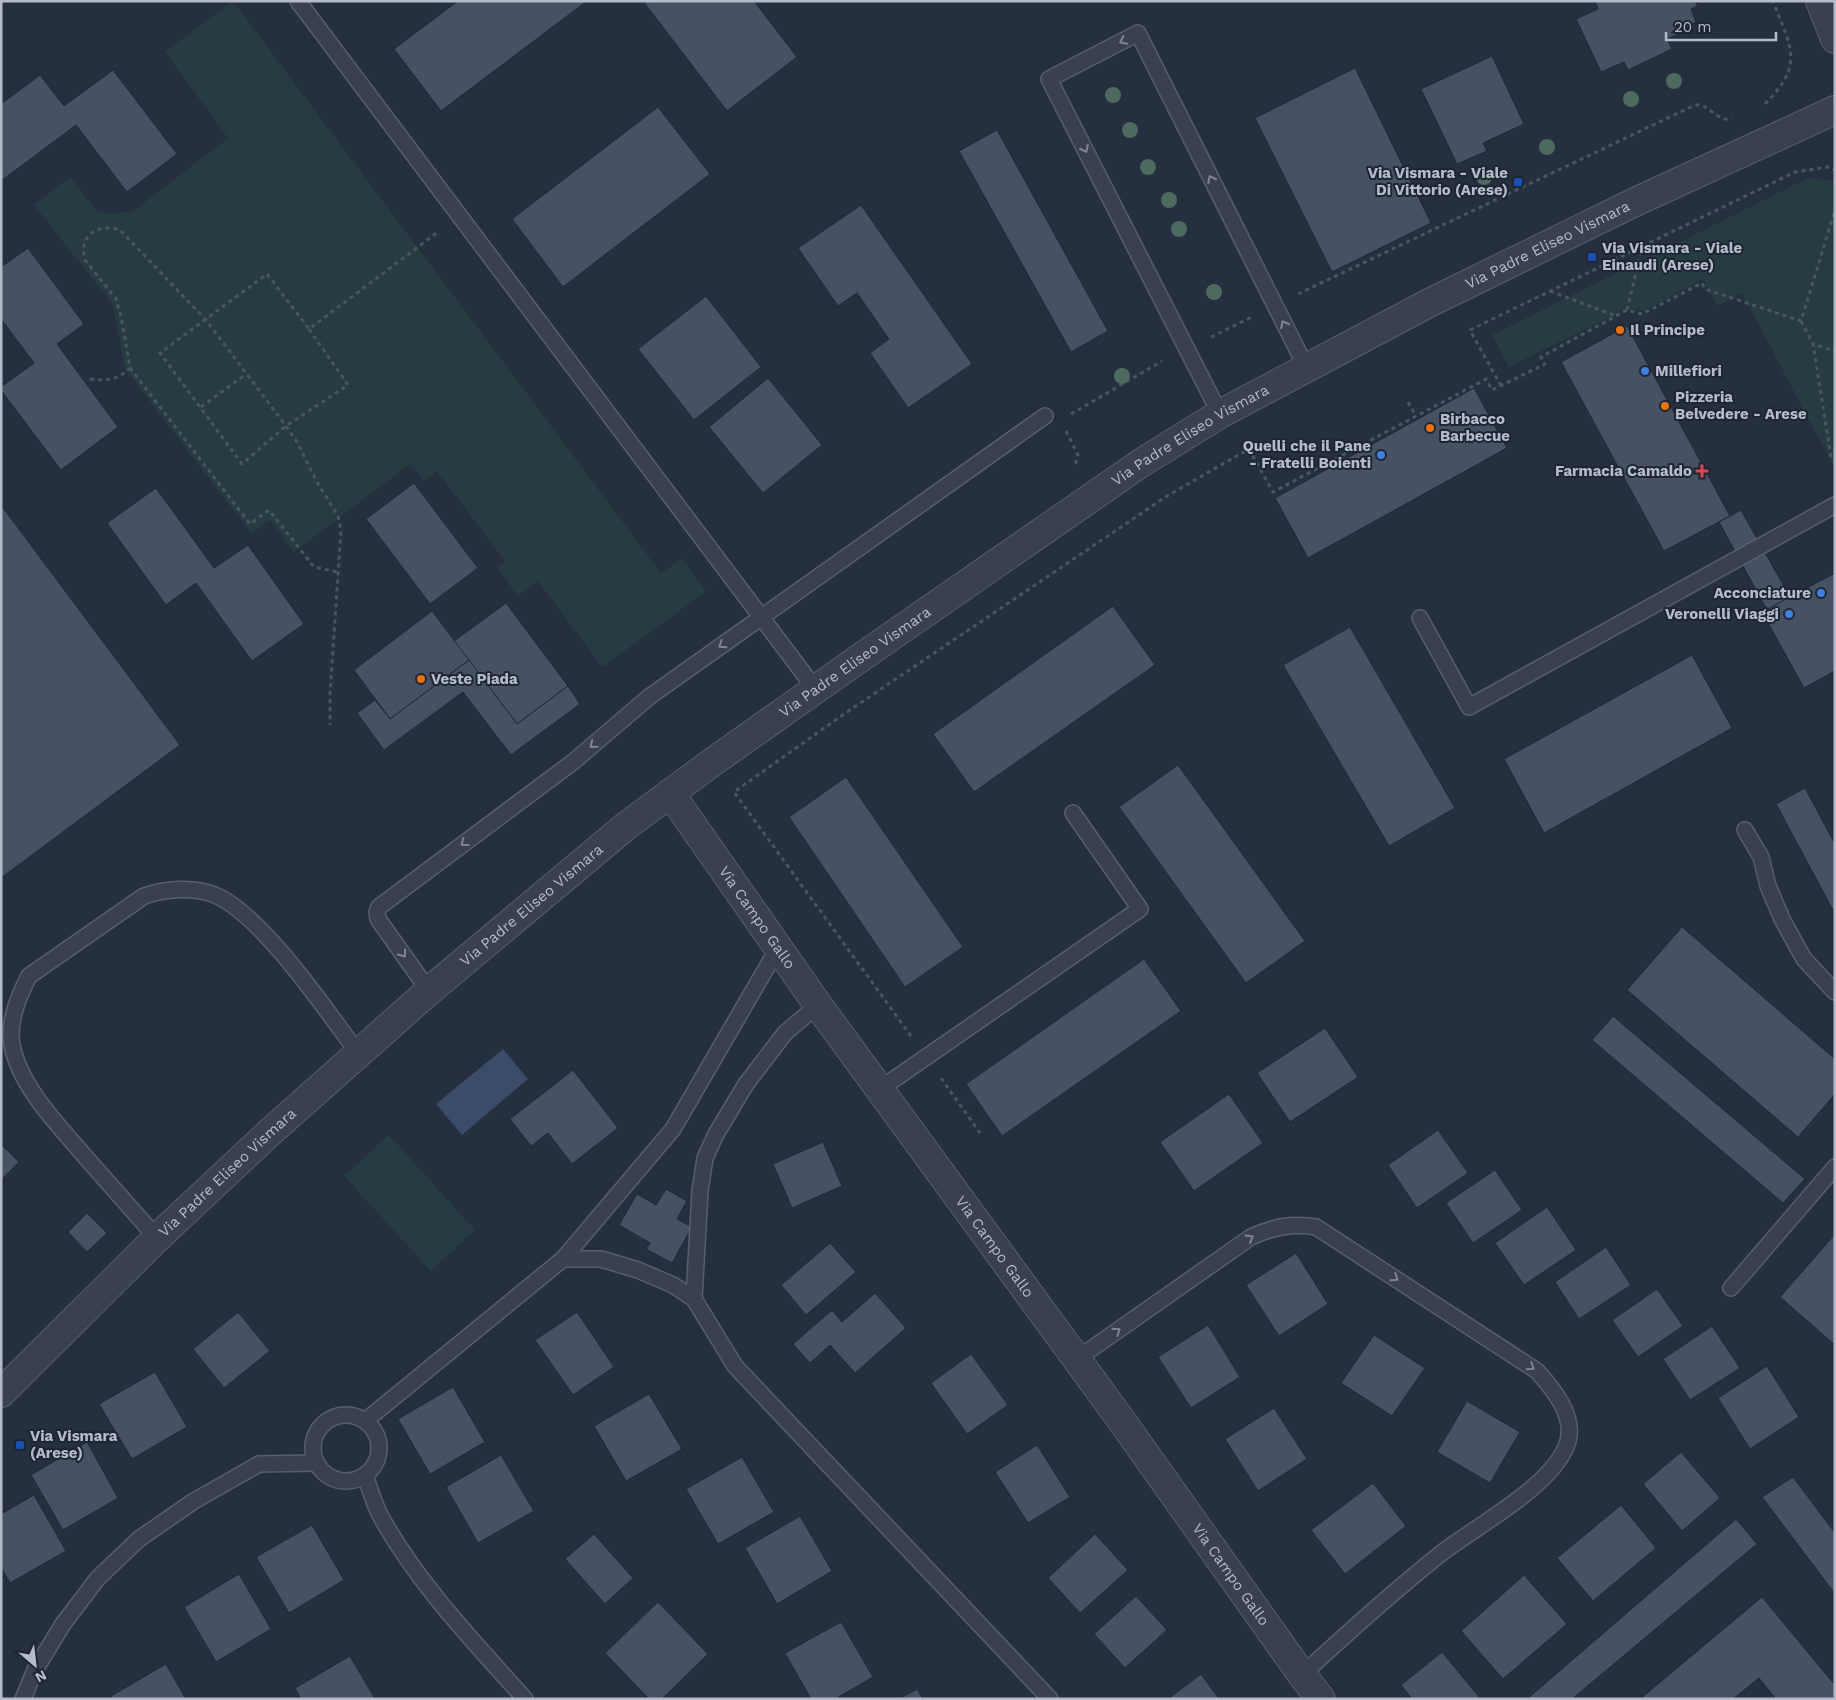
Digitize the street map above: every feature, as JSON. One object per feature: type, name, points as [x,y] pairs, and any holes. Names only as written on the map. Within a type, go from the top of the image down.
[{"type":"street","points":[[1820,1],[1835,39]]},
{"type":"street","name":"Via Padre Eliseo Vismara","points":[[1,1393],[157,1238],[358,1053],[429,991],[626,826],[816,690],[1141,463],[1220,414],[1429,303],[1635,202],[1835,110]]},
{"type":"street","name":"Via Campo Gallo","points":[[670,793],[818,1005],[1077,1359],[1321,1699]]},
{"type":"lane","points":[[298,1],[816,690]]},
{"type":"lane","points":[[1220,414],[1049,78],[1138,33],[1306,367]]},
{"type":"lane","points":[[429,991],[378,918],[377,912],[379,907],[573,762],[649,697],[1045,416]]},
{"type":"lane","points":[[1420,618],[1469,707],[1835,505]]},
{"type":"lane","points":[[880,1089],[1140,909],[1073,813]]},
{"type":"lane","points":[[1745,830],[1761,857],[1768,886],[1782,919],[1804,959],[1835,992]]},
{"type":"lane","points":[[16,1062],[12,1042],[14,1018],[19,995],[29,976],[144,896],[164,889],[214,895],[235,906],[268,939],[301,977],[358,1053]]},
{"type":"lane","points":[[365,1421],[563,1259],[673,1129],[778,948]]},
{"type":"lane","points":[[694,1299],[700,1191],[704,1158],[746,1084],[785,1033],[818,1005]]},
{"type":"lane","points":[[1,1047],[16,1062],[36,1096],[57,1124],[157,1238]]},
{"type":"lane","points":[[1731,1288],[1835,1167]]},
{"type":"lane","points":[[1077,1359],[1251,1237],[1272,1227],[1301,1224],[1316,1226],[1537,1371],[1553,1389],[1567,1417],[1568,1440],[1561,1458],[1543,1478],[1440,1554],[1302,1675]]},
{"type":"lane","points":[[563,1259],[601,1259],[638,1270],[673,1285],[694,1299],[736,1366],[1050,1699]]},
{"type":"lane","points":[[346,1416],[365,1421],[375,1434],[379,1449],[372,1468],[365,1476],[355,1480],[333,1479],[317,1464],[314,1454],[314,1442],[318,1432],[325,1423],[334,1418],[346,1416]]},
{"type":"lane","points":[[23,1699],[35,1670],[63,1624],[98,1578],[139,1539],[194,1501],[259,1464],[317,1464]]},
{"type":"lane","points":[[365,1476],[380,1514],[408,1558],[438,1598],[525,1699]]},
{"type":"path","points":[[1773,1],[1789,42]]},
{"type":"path","points":[[1501,386],[1470,330],[1795,172],[1828,167],[1835,170]]},
{"type":"path","points":[[1801,321],[1835,210]]},
{"type":"path","points":[[309,329],[459,216]]},
{"type":"path","points":[[330,724],[330,694],[341,530],[338,516],[297,442],[206,320],[120,230],[101,227],[93,231],[87,238],[82,252],[85,260],[116,299],[121,316],[130,368],[250,524],[269,510],[314,567],[338,572]]},
{"type":"path","points":[[1627,310],[1642,246]]},
{"type":"path","points":[[267,274],[309,329],[348,384],[286,426],[242,464],[160,353],[267,274]]},
{"type":"path","points":[[980,1133],[734,792],[844,714],[1167,496],[1249,449],[1273,492],[1486,379],[1492,390],[1501,386],[1545,364],[1541,357],[1627,310],[1642,314],[1702,282],[1705,289],[1801,321],[1813,344],[1831,457]]},
{"type":"path","points":[[1550,291],[1616,316]]},
{"type":"path","points":[[1813,344],[1835,351]]},
{"type":"path","points":[[90,379],[108,381],[122,376],[130,368]]},
{"type":"path","points":[[200,408],[246,374]]},
{"type":"path","points":[[1408,402],[1416,416]]},
{"type":"green space","points":[[233,1],[661,573],[682,558],[706,592],[602,667],[538,581],[518,596],[497,568],[505,561],[437,471],[424,481],[410,464],[294,552],[270,520],[251,533],[125,369],[113,305],[34,205],[70,177],[96,210],[107,213],[132,212],[228,138],[165,52]]},
{"type":"green space","points":[[1808,178],[1835,181],[1835,469],[1742,293],[1717,306],[1703,279],[1644,311],[1628,308],[1509,367],[1492,335]]},
{"type":"green space","points":[[389,1135],[475,1230],[431,1271],[344,1176]]},
{"type":"water","points":[[503,1049],[528,1079],[462,1135],[436,1104]]},
{"type":"building","points":[[458,1],[587,1],[441,111],[394,49]]},
{"type":"building","points":[[643,1],[754,1],[797,57],[727,111]]},
{"type":"building","points":[[1595,1],[1695,1],[1698,6],[1691,9],[1696,22],[1682,29],[1683,32],[1667,39],[1672,49],[1628,70],[1624,62],[1601,72],[1576,19],[1598,9]]},
{"type":"building","points":[[1492,56],[1524,124],[1483,143],[1487,151],[1457,164],[1421,89]]},
{"type":"building","points":[[1355,68],[1431,223],[1332,272],[1255,118]]},
{"type":"building","points":[[113,70],[177,154],[127,192],[76,125],[1,181],[1,104],[40,75],[64,106]]},
{"type":"building","points":[[658,107],[710,174],[563,287],[512,219]]},
{"type":"building","points":[[997,130],[1108,331],[1071,352],[959,151]]},
{"type":"building","points":[[861,205],[972,364],[908,408],[870,353],[889,339],[857,293],[838,306],[798,248]]},
{"type":"building","points":[[28,248],[84,324],[57,344],[118,427],[61,470],[1,390],[1,387],[34,363],[1,319],[1,267]]},
{"type":"building","points":[[706,296],[761,367],[694,420],[638,349]]},
{"type":"building","points":[[1627,326],[1730,516],[1664,551],[1561,362]]},
{"type":"building","points":[[768,378],[822,445],[763,493],[709,427]]},
{"type":"building","points":[[1474,388],[1507,448],[1308,558],[1275,498]]},
{"type":"building","points":[[414,483],[478,568],[430,604],[366,519]]},
{"type":"building","points":[[156,488],[214,568],[248,545],[304,624],[252,661],[196,583],[166,605],[107,523]]},
{"type":"building","points":[[1,505],[180,745],[1,878]]},
{"type":"building","points":[[1741,510],[1790,597],[1767,610],[1719,522]]},
{"type":"building","points":[[1835,573],[1835,671],[1804,688],[1762,612]]},
{"type":"building","points":[[506,603],[568,686],[517,724],[454,641]]},
{"type":"building","points":[[1113,606],[1155,665],[974,792],[933,734]]},
{"type":"building","points":[[432,611],[469,660],[390,719],[354,670]]},
{"type":"building","points":[[1350,627],[1455,808],[1389,846],[1283,665]]},
{"type":"building","points":[[1692,655],[1732,728],[1544,833],[1504,759]]},
{"type":"building","points":[[469,660],[517,724],[568,686],[580,704],[511,755],[463,692],[384,750],[357,713],[375,700],[390,719]]},
{"type":"building","points":[[1178,765],[1305,941],[1246,983],[1119,807]]},
{"type":"building","points":[[846,777],[963,947],[905,987],[789,817]]},
{"type":"building","points":[[1805,788],[1835,844],[1835,914],[1776,804]]},
{"type":"building","points":[[1682,927],[1835,1059],[1835,1094],[1798,1137],[1627,990]]},
{"type":"building","points":[[1144,959],[1181,1011],[1002,1136],[966,1084]]},
{"type":"building","points":[[1613,1016],[1805,1179],[1783,1203],[1592,1040]]},
{"type":"building","points":[[1325,1028],[1358,1077],[1290,1122],[1257,1073]]},
{"type":"building","points":[[573,1070],[618,1128],[572,1164],[548,1133],[531,1146],[510,1119]]},
{"type":"building","points":[[1229,1094],[1263,1143],[1194,1191],[1160,1142]]},
{"type":"building","points":[[1438,1130],[1468,1173],[1417,1208],[1388,1165]]},
{"type":"building","points":[[823,1142],[842,1186],[792,1208],[773,1164]]},
{"type":"building","points":[[1,1144],[19,1162],[1,1180]]},
{"type":"building","points":[[1495,1170],[1522,1210],[1473,1243],[1446,1203]]},
{"type":"building","points":[[666,1189],[687,1201],[677,1219],[692,1227],[672,1263],[646,1249],[650,1243],[619,1225],[637,1194],[656,1205]]},
{"type":"building","points":[[1547,1207],[1576,1250],[1524,1285],[1495,1243]]},
{"type":"building","points":[[87,1213],[107,1233],[87,1252],[68,1232]]},
{"type":"building","points":[[1835,1234],[1835,1345],[1780,1297]]},
{"type":"building","points":[[830,1243],[856,1272],[806,1315],[781,1285]]},
{"type":"building","points":[[1606,1247],[1631,1285],[1579,1319],[1555,1282]]},
{"type":"building","points":[[1296,1253],[1328,1304],[1279,1336],[1246,1285]]},
{"type":"building","points":[[1657,1289],[1683,1326],[1638,1357],[1612,1320]]},
{"type":"building","points":[[875,1293],[906,1328],[855,1373],[830,1345],[810,1363],[793,1344],[832,1310],[842,1322]]},
{"type":"building","points":[[238,1312],[270,1351],[224,1388],[193,1349]]},
{"type":"building","points":[[577,1312],[614,1367],[573,1395],[535,1340]]},
{"type":"building","points":[[1208,1325],[1240,1377],[1191,1408],[1158,1357]]},
{"type":"building","points":[[1712,1326],[1740,1368],[1690,1400],[1663,1359]]},
{"type":"building","points":[[1374,1335],[1425,1368],[1392,1416],[1341,1383]]},
{"type":"building","points":[[971,1354],[1008,1405],[967,1434],[931,1383]]},
{"type":"building","points":[[1767,1366],[1799,1417],[1750,1449],[1718,1398]]},
{"type":"building","points":[[155,1372],[187,1427],[132,1459],[99,1404]]},
{"type":"building","points":[[453,1387],[485,1442],[430,1474],[398,1419]]},
{"type":"building","points":[[649,1394],[682,1449],[626,1481],[594,1426]]},
{"type":"building","points":[[1467,1401],[1520,1432],[1490,1483],[1437,1452]]},
{"type":"building","points":[[1274,1408],[1307,1459],[1258,1491],[1225,1439]]},
{"type":"building","points":[[87,1442],[118,1498],[63,1530],[31,1475]]},
{"type":"building","points":[[1037,1445],[1070,1497],[1028,1523],[995,1472]]},
{"type":"building","points":[[1681,1452],[1720,1498],[1682,1531],[1643,1484]]},
{"type":"building","points":[[501,1455],[534,1511],[478,1543],[446,1487]]},
{"type":"building","points":[[742,1457],[774,1512],[718,1544],[686,1489]]},
{"type":"building","points":[[1793,1477],[1835,1533],[1835,1594],[1762,1497]]},
{"type":"building","points":[[1373,1483],[1406,1526],[1345,1574],[1311,1530]]},
{"type":"building","points":[[34,1495],[66,1551],[10,1583],[1,1567],[1,1514]]},
{"type":"building","points":[[1621,1505],[1656,1548],[1593,1601],[1557,1558]]},
{"type":"building","points":[[800,1516],[832,1571],[777,1604],[745,1548]]},
{"type":"building","points":[[1736,1519],[1757,1544],[1572,1699],[1527,1699]]},
{"type":"building","points":[[312,1525],[344,1580],[289,1613],[256,1557]]},
{"type":"building","points":[[594,1534],[633,1578],[605,1604],[565,1559]]},
{"type":"building","points":[[1095,1534],[1128,1570],[1080,1613],[1048,1578]]},
{"type":"building","points":[[239,1574],[271,1629],[216,1662],[184,1607]]},
{"type":"building","points":[[1524,1575],[1567,1624],[1503,1679],[1461,1631]]},
{"type":"building","points":[[1136,1596],[1167,1630],[1125,1668],[1094,1634]]},
{"type":"building","points":[[1762,1597],[1835,1685],[1835,1699],[1776,1699],[1759,1678],[1733,1699],[1640,1699]]},
{"type":"building","points":[[658,1602],[708,1654],[662,1699],[649,1699],[605,1653]]},
{"type":"building","points":[[841,1622],[873,1677],[835,1699],[811,1699],[785,1653]]},
{"type":"building","points":[[1442,1652],[1479,1697],[1477,1699],[1412,1699],[1401,1685]]},
{"type":"building","points":[[350,1656],[375,1699],[301,1699],[295,1688]]},
{"type":"building","points":[[166,1664],[186,1699],[112,1699],[111,1696]]},
{"type":"building","points":[[1201,1674],[1219,1699],[1168,1699]]},
{"type":"building","points":[[917,1689],[923,1699],[899,1699]]},
{"type":"place","name":"Via Vismara - Viale Di Vittorio (Arese)","points":[[1518,182]]},
{"type":"place","name":"Via Vismara - Viale Einaudi (Arese)","points":[[1592,257]]},
{"type":"place","name":"Il Principe","points":[[1620,330]]},
{"type":"place","name":"Millefiori","points":[[1645,371]]},
{"type":"place","name":"Pizzeria Belvedere - Arese","points":[[1665,406]]},
{"type":"place","name":"Birbacco Barbecue","points":[[1430,428]]},
{"type":"place","name":"Quelli che il Pane - Fratelli Boienti","points":[[1381,455]]},
{"type":"place","name":"Farmacia Camaldo","points":[[1702,471]]},
{"type":"place","name":"Acconciature","points":[[1821,593]]},
{"type":"place","name":"Veronelli Viaggi","points":[[1789,614]]},
{"type":"place","name":"Veste Piada","points":[[421,679]]},
{"type":"place","name":"Via Vismara (Arese)","points":[[20,1445]]}]
